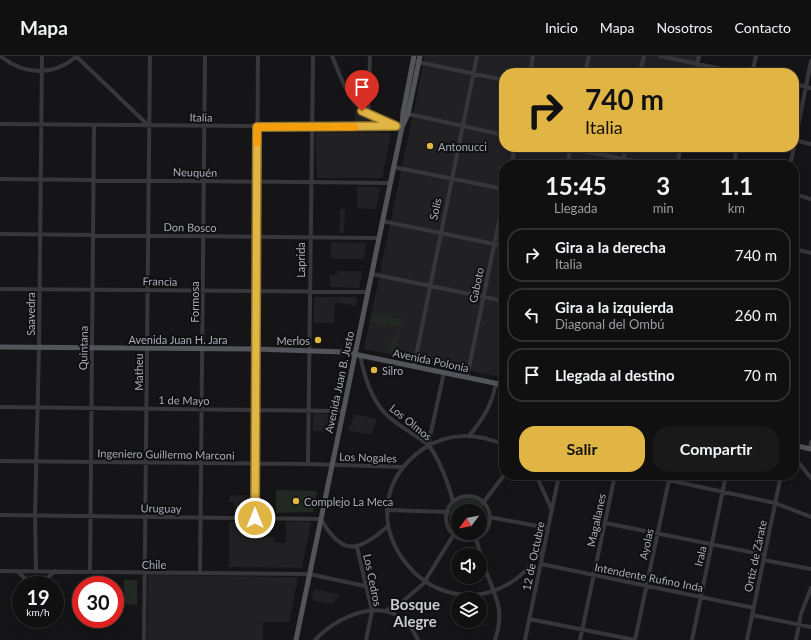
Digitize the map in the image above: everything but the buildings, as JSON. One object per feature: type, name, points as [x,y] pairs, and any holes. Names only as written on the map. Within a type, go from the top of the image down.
[{"type":"main road","name":"Avenida Juan B. Justo","points":[[296,640],[343,411],[357,355],[382,221],[402,128],[403,113],[416,60],[420,56]]},
{"type":"main road","name":"Avenida Juan B. Justo","points":[[402,128],[408,114],[416,60]]},
{"type":"main road","name":"Avenida Juan H. Jara","points":[[0,347],[309,350],[357,355]]},
{"type":"main road","name":"Avenida Polonia","points":[[357,355],[499,384]]},
{"type":"main road","points":[[799,446],[810,449]]},
{"type":"street","name":"Saavedra","points":[[36,571],[35,516],[40,289],[40,125],[42,56]]},
{"type":"street","points":[[0,57],[14,66],[28,71],[42,72],[66,65],[77,56],[149,126]]},
{"type":"street","name":"Matheu","points":[[144,640],[150,56]]},
{"type":"street","name":"Formosa","points":[[200,573],[205,56]]},
{"type":"street","points":[[255,518],[258,56]]},
{"type":"street","name":"Laprida","points":[[308,464],[310,128],[313,56]]},
{"type":"street","points":[[332,56],[352,101],[368,116],[396,126]]},
{"type":"street","points":[[368,116],[370,56]]},
{"type":"street","name":"Solís","points":[[414,366],[439,233],[464,126],[477,56]]},
{"type":"street","points":[[531,68],[533,56]]},
{"type":"street","points":[[586,68],[589,56]]},
{"type":"street","points":[[641,68],[644,56]]},
{"type":"street","points":[[660,56],[717,68]]},
{"type":"street","points":[[696,68],[699,56]]},
{"type":"street","points":[[753,68],[756,56]]},
{"type":"street","points":[[416,60],[499,79]]},
{"type":"street","points":[[799,120],[811,61]]},
{"type":"street","points":[[799,85],[811,88]]},
{"type":"street","points":[[408,114],[499,134]]},
{"type":"street","name":"Italia","points":[[0,124],[310,128],[396,126],[402,128]]},
{"type":"street","name":"Quintana","points":[[90,572],[94,125]]},
{"type":"street","points":[[799,141],[811,144]]},
{"type":"street","points":[[592,152],[632,160]]},
{"type":"street","points":[[623,158],[625,152]]},
{"type":"street","points":[[393,167],[499,189]]},
{"type":"street","name":"Neuquén","points":[[0,179],[390,183]]},
{"type":"street","points":[[799,195],[811,199]]},
{"type":"street","name":"Gaboto","points":[[466,377],[499,220]]},
{"type":"street","points":[[382,221],[499,245]]},
{"type":"street","name":"Don Bosco","points":[[0,234],[379,238]]},
{"type":"street","points":[[799,250],[811,253]]},
{"type":"street","points":[[372,274],[499,300]]},
{"type":"street","name":"Francia","points":[[0,289],[368,292]]},
{"type":"street","name":"Los Olmos","points":[[357,355],[372,394],[384,412],[397,424],[428,446],[444,474],[452,502]]},
{"type":"street","points":[[428,446],[444,372]]},
{"type":"street","points":[[469,436],[486,414],[493,399],[496,383]]},
{"type":"street","name":"1 de Mayo","points":[[0,406],[343,411]]},
{"type":"street","points":[[499,443],[489,439],[469,436],[441,440],[428,446],[415,455],[403,467],[393,487],[387,510],[390,537],[405,566],[423,584],[442,592],[457,596],[472,596],[495,591],[510,584],[524,573],[544,547]]},
{"type":"street","points":[[810,449],[811,442]]},
{"type":"street","name":"Ingeniero Guillermo Marconi","points":[[0,461],[332,465]]},
{"type":"street","points":[[799,463],[811,478]]},
{"type":"street","name":"Los Nogales","points":[[332,465],[403,467]]},
{"type":"street","points":[[483,503],[500,480]]},
{"type":"street","points":[[538,480],[552,510]]},
{"type":"street","name":"12 de Octubre","points":[[525,640],[558,480]]},
{"type":"street","name":"Magallanes","points":[[580,640],[614,480]]},
{"type":"street","points":[[669,480],[775,504],[811,517]]},
{"type":"street","name":"Ayolas","points":[[635,640],[669,480]]},
{"type":"street","name":"Irala","points":[[692,640],[725,480]]},
{"type":"street","name":"Ortiz de Zárate","points":[[747,640],[780,480]]},
{"type":"street","points":[[451,530],[447,524],[448,512],[452,502],[462,497],[470,496],[483,503],[490,517],[487,527]]},
{"type":"street","points":[[387,510],[448,512]]},
{"type":"street","name":"Uruguay","points":[[0,515],[321,519]]},
{"type":"street","points":[[490,517],[548,528]]},
{"type":"street","points":[[321,519],[331,535],[339,542],[357,547],[370,541],[388,526]]},
{"type":"street","points":[[605,523],[712,545],[811,569]]},
{"type":"street","points":[[385,611],[402,602],[423,584],[451,539]]},
{"type":"street","points":[[476,540],[484,565],[495,591],[500,617],[495,640]]},
{"type":"street","name":"Los Cedros","points":[[357,547],[372,611],[366,640]]},
{"type":"street","name":"Intendente Rufino Inda","points":[[541,564],[754,608]]},
{"type":"street","name":"Chile","points":[[0,571],[309,574],[365,586]]},
{"type":"street","points":[[18,571],[23,576]]},
{"type":"street","points":[[50,576],[55,571]]},
{"type":"street","points":[[796,640],[798,624],[811,588]]},
{"type":"street","points":[[316,640],[331,626],[345,617],[359,612],[385,611],[403,619],[412,629],[418,640]]},
{"type":"street","points":[[752,615],[811,627]]},
{"type":"street","points":[[529,619],[635,640]]},
{"type":"shaded area","points":[[425,56],[698,56],[695,68],[499,68],[499,152],[678,152],[676,160],[499,160],[499,377],[364,349]]},
{"type":"shaded area","points":[[355,108],[365,117],[377,122],[376,124],[355,124]]},
{"type":"shaded area","points":[[317,132],[390,133],[391,135],[382,178],[317,178],[315,134]]},
{"type":"shaded area","points":[[357,187],[378,187],[380,189],[376,209],[357,208]]},
{"type":"shaded area","points":[[340,209],[345,209],[344,233],[339,233]]},
{"type":"shaded area","points":[[331,242],[366,243],[364,259],[331,259]]},
{"type":"shaded area","points":[[337,271],[362,271],[359,288],[330,287],[330,275],[336,275]]},
{"type":"shaded area","points":[[356,297],[358,299],[356,306],[335,302],[334,323],[314,323],[314,298]]},
{"type":"shaded area","points":[[375,314],[402,319],[395,352],[387,351],[394,337],[398,334],[398,328],[388,323],[384,326],[371,320],[371,316],[374,316]]},
{"type":"shaded area","points":[[315,413],[332,414],[334,416],[330,432],[313,431],[313,415]]},
{"type":"shaded area","points":[[354,414],[377,419],[370,435],[348,430],[349,425],[351,426]]},
{"type":"shaded area","name":"Complejo La Meca","points":[[276,490],[317,491],[313,512],[276,513]]},
{"type":"shaded area","points":[[249,495],[249,513],[234,513],[234,502],[229,502],[230,496]]},
{"type":"shaded area","points":[[469,497],[481,504],[455,504],[458,501]]},
{"type":"shaded area","points":[[451,511],[451,526],[450,524]]},
{"type":"shaded area","points":[[229,522],[251,522],[252,537],[274,537],[274,542],[286,543],[286,522],[309,522],[311,524],[302,568],[229,567]]},
{"type":"shaded area","points":[[150,575],[296,577],[298,579],[289,622],[263,622],[263,640],[147,640],[148,577]]},
{"type":"shaded area","points":[[124,580],[137,580],[137,605],[124,604]]},
{"type":"shaded area","points":[[314,589],[340,595],[331,604],[312,600]]},
{"type":"slow traffic","points":[[257,143],[257,127],[355,127]]},
{"type":"place","name":"Antonucci","points":[[430,146]]},
{"type":"place","name":"Merlos","points":[[318,340]]},
{"type":"place","name":"Silro","points":[[374,370]]},
{"type":"place","name":"Complejo La Meca","points":[[296,501]]},
{"type":"district","name":"Bosque Alegre","points":[[415,612]]},
{"type":"route","points":[[255,518],[257,127],[310,128],[396,126],[368,116],[362,111]]}]
